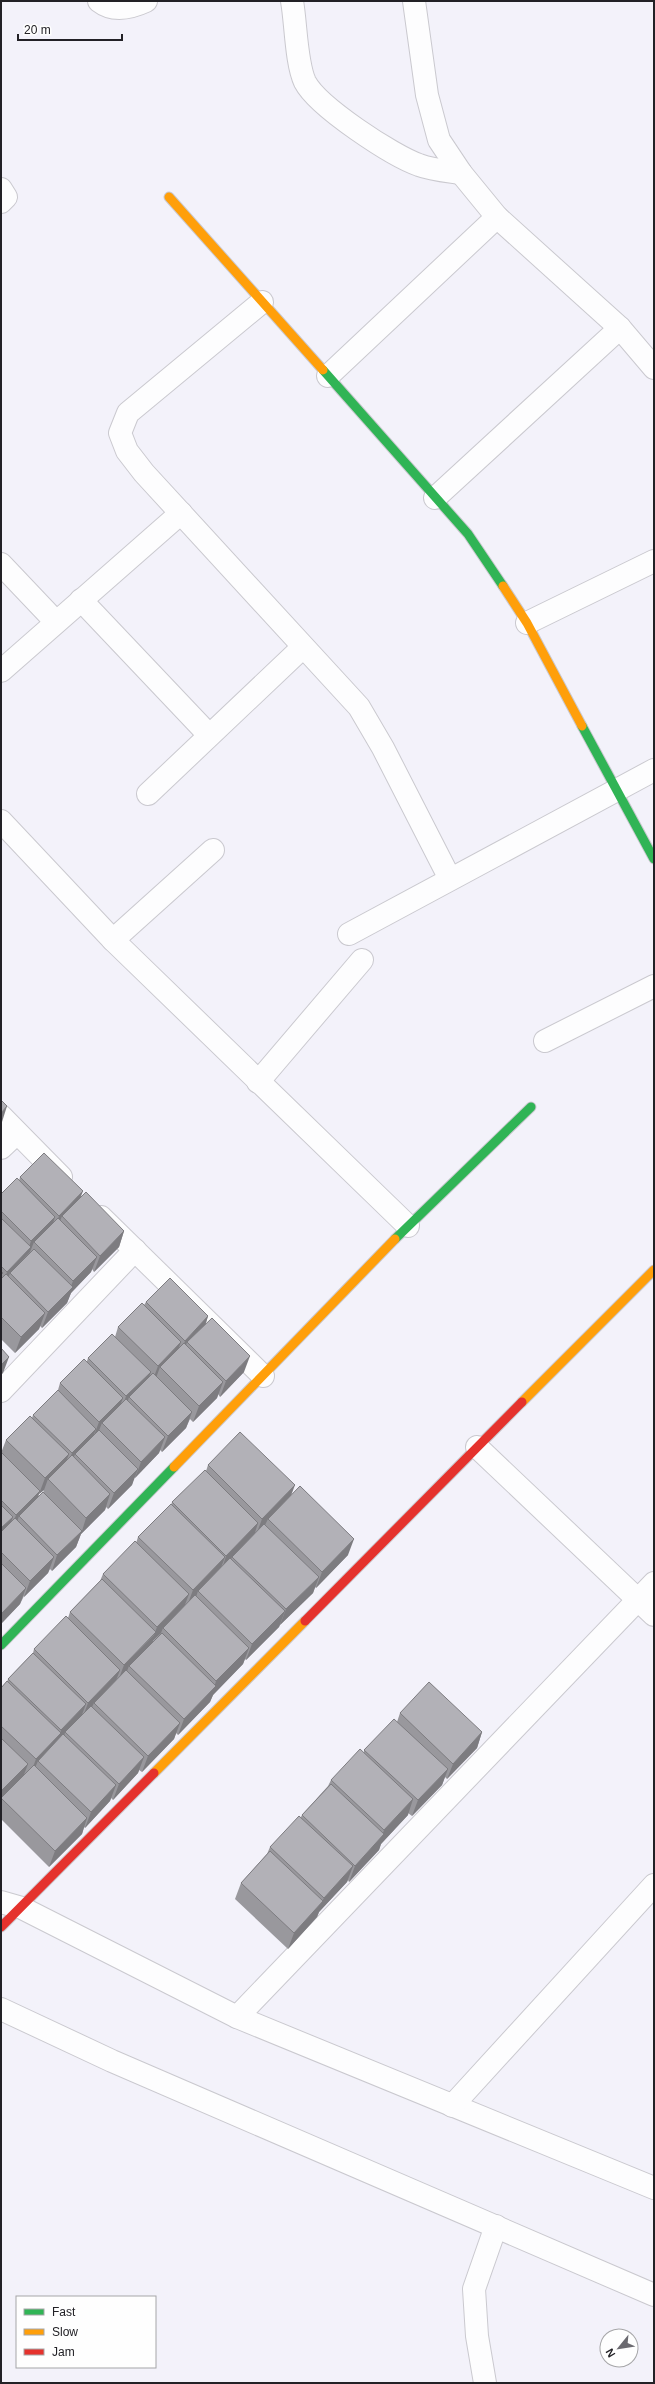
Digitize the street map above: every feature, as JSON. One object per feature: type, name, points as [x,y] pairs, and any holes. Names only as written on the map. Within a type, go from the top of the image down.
[{"type":"street","points":[[99,1],[114,9],[136,6],[146,1]]},
{"type":"street","points":[[292,1],[300,62],[305,82],[320,100],[393,154],[420,166],[461,173]]},
{"type":"street","points":[[414,1],[426,95],[439,140],[461,173],[497,217],[620,328],[654,368]]},
{"type":"street","points":[[1,189],[6,197],[1,202]]},
{"type":"street","points":[[169,197],[468,534],[527,623],[654,859]]},
{"type":"street","points":[[328,376],[497,217]]},
{"type":"street","points":[[262,302],[128,413],[120,433],[127,451],[144,473],[359,707],[383,748],[450,879]]},
{"type":"street","points":[[435,498],[620,328]]},
{"type":"street","points":[[1,671],[181,513]]},
{"type":"street","points":[[527,623],[654,561]]},
{"type":"street","points":[[1,564],[56,622]]},
{"type":"street","points":[[81,600],[209,736]]},
{"type":"street","points":[[148,794],[303,646]]},
{"type":"street","points":[[350,934],[654,770]]},
{"type":"street","points":[[1,821],[113,940],[408,1226]]},
{"type":"street","points":[[113,940],[213,850]]},
{"type":"street","points":[[258,1082],[362,960]]},
{"type":"street","points":[[544,1041],[654,986]]},
{"type":"street","points":[[1,1645],[408,1226],[530,1107]]},
{"type":"street","points":[[1,1116],[262,1376]]},
{"type":"street","points":[[1,1148],[17,1133]]},
{"type":"street","points":[[1,1391],[135,1250]]},
{"type":"street","points":[[1,1927],[22,1908],[654,1270]]},
{"type":"street","points":[[477,1447],[646,1608]]},
{"type":"street","points":[[238,2017],[646,1608],[654,1583]]},
{"type":"street","points":[[452,2106],[654,1885]]},
{"type":"street","points":[[1,1902],[22,1908],[238,2017],[452,2106],[650,2180]]},
{"type":"street","points":[[1,2009],[112,2061],[654,2295]]},
{"type":"street","points":[[485,2383],[477,2336],[474,2289],[496,2226]]},
{"type":"building","points":[[1,1100],[7,1106],[1,1113]]},
{"type":"building","points":[[44,1153],[83,1191],[59,1216],[20,1177]]},
{"type":"building","points":[[17,1178],[55,1217],[31,1241],[1,1211],[1,1194]]},
{"type":"building","points":[[86,1192],[124,1231],[100,1256],[62,1216]]},
{"type":"building","points":[[1,1218],[31,1247],[7,1272],[1,1266]]},
{"type":"building","points":[[58,1218],[97,1257],[73,1281],[34,1242]]},
{"type":"building","points":[[34,1249],[73,1287],[48,1312],[10,1273]]},
{"type":"building","points":[[6,1274],[45,1313],[21,1337],[1,1317],[1,1279]]},
{"type":"building","points":[[170,1278],[208,1316],[185,1341],[146,1302]]},
{"type":"building","points":[[142,1303],[181,1342],[158,1366],[118,1327]]},
{"type":"building","points":[[212,1318],[250,1356],[226,1381],[187,1342]]},
{"type":"building","points":[[112,1334],[151,1372],[126,1396],[88,1358]]},
{"type":"building","points":[[184,1343],[223,1382],[199,1406],[160,1367]]},
{"type":"building","points":[[1,1348],[9,1357],[1,1365]]},
{"type":"building","points":[[84,1359],[123,1398],[99,1422],[60,1383]]},
{"type":"building","points":[[153,1373],[192,1412],[168,1436],[129,1397]]},
{"type":"building","points":[[58,1390],[96,1429],[72,1453],[33,1415]]},
{"type":"building","points":[[126,1399],[165,1437],[141,1462],[102,1423]]},
{"type":"building","points":[[30,1416],[69,1454],[45,1478],[6,1440]]},
{"type":"building","points":[[99,1430],[138,1469],[114,1493],[75,1454]]},
{"type":"building","points":[[240,1432],[295,1485],[262,1519],[208,1465]]},
{"type":"building","points":[[1,1452],[40,1491],[16,1515],[1,1500]]},
{"type":"building","points":[[72,1455],[110,1494],[86,1518],[48,1479]]},
{"type":"building","points":[[205,1470],[258,1523],[226,1556],[172,1502]]},
{"type":"building","points":[[300,1486],[354,1539],[322,1572],[268,1519]]},
{"type":"building","points":[[43,1492],[82,1531],[57,1555],[19,1516]]},
{"type":"building","points":[[171,1504],[225,1557],[193,1590],[138,1537]]},
{"type":"building","points":[[1,1505],[13,1517],[1,1528]]},
{"type":"building","points":[[15,1518],[54,1557],[30,1581],[1,1552],[1,1532]]},
{"type":"building","points":[[264,1524],[319,1577],[286,1609],[232,1557]]},
{"type":"building","points":[[135,1541],[189,1594],[157,1627],[103,1574]]},
{"type":"building","points":[[230,1558],[285,1611],[252,1644],[198,1591]]},
{"type":"building","points":[[1,1563],[26,1588],[2,1613],[1,1612]]},
{"type":"building","points":[[102,1579],[156,1632],[124,1665],[70,1612]]},
{"type":"building","points":[[195,1595],[249,1648],[216,1681],[163,1628]]},
{"type":"building","points":[[66,1616],[120,1670],[88,1703],[34,1649]]},
{"type":"building","points":[[162,1633],[216,1686],[184,1719],[129,1666]]},
{"type":"building","points":[[33,1653],[86,1704],[61,1730],[8,1679]]},
{"type":"building","points":[[126,1670],[180,1723],[148,1756],[94,1703]]},
{"type":"building","points":[[7,1681],[61,1733],[36,1759],[1,1726],[1,1688]]},
{"type":"building","points":[[429,1682],[482,1732],[453,1764],[400,1713]]},
{"type":"building","points":[[91,1706],[144,1757],[119,1784],[65,1732]]},
{"type":"building","points":[[394,1719],[448,1769],[418,1800],[364,1750]]},
{"type":"building","points":[[63,1734],[116,1785],[91,1812],[38,1761]]},
{"type":"building","points":[[1,1738],[28,1764],[1,1791]]},
{"type":"building","points":[[360,1749],[413,1799],[384,1830],[331,1780]]},
{"type":"building","points":[[34,1765],[87,1818],[55,1851],[1,1798]]},
{"type":"building","points":[[331,1784],[384,1834],[355,1866],[302,1815]]},
{"type":"building","points":[[299,1816],[353,1866],[324,1898],[270,1847]]},
{"type":"building","points":[[270,1851],[323,1901],[294,1933],[241,1883]]},
{"type":"traffic: fast","points":[[323,370],[468,534],[503,586]]},
{"type":"traffic: fast","points":[[582,726],[654,859]]},
{"type":"traffic: fast","points":[[395,1239],[531,1107]]},
{"type":"traffic: fast","points":[[1,1645],[174,1467]]},
{"type":"traffic: slow","points":[[169,197],[323,370]]},
{"type":"traffic: slow","points":[[503,586],[527,623],[582,726]]},
{"type":"traffic: slow","points":[[174,1467],[395,1239]]},
{"type":"traffic: slow","points":[[522,1402],[654,1270]]},
{"type":"traffic: slow","points":[[154,1773],[305,1621]]},
{"type":"traffic: jam","points":[[305,1621],[522,1402]]},
{"type":"traffic: jam","points":[[1,1927],[154,1773]]}]
